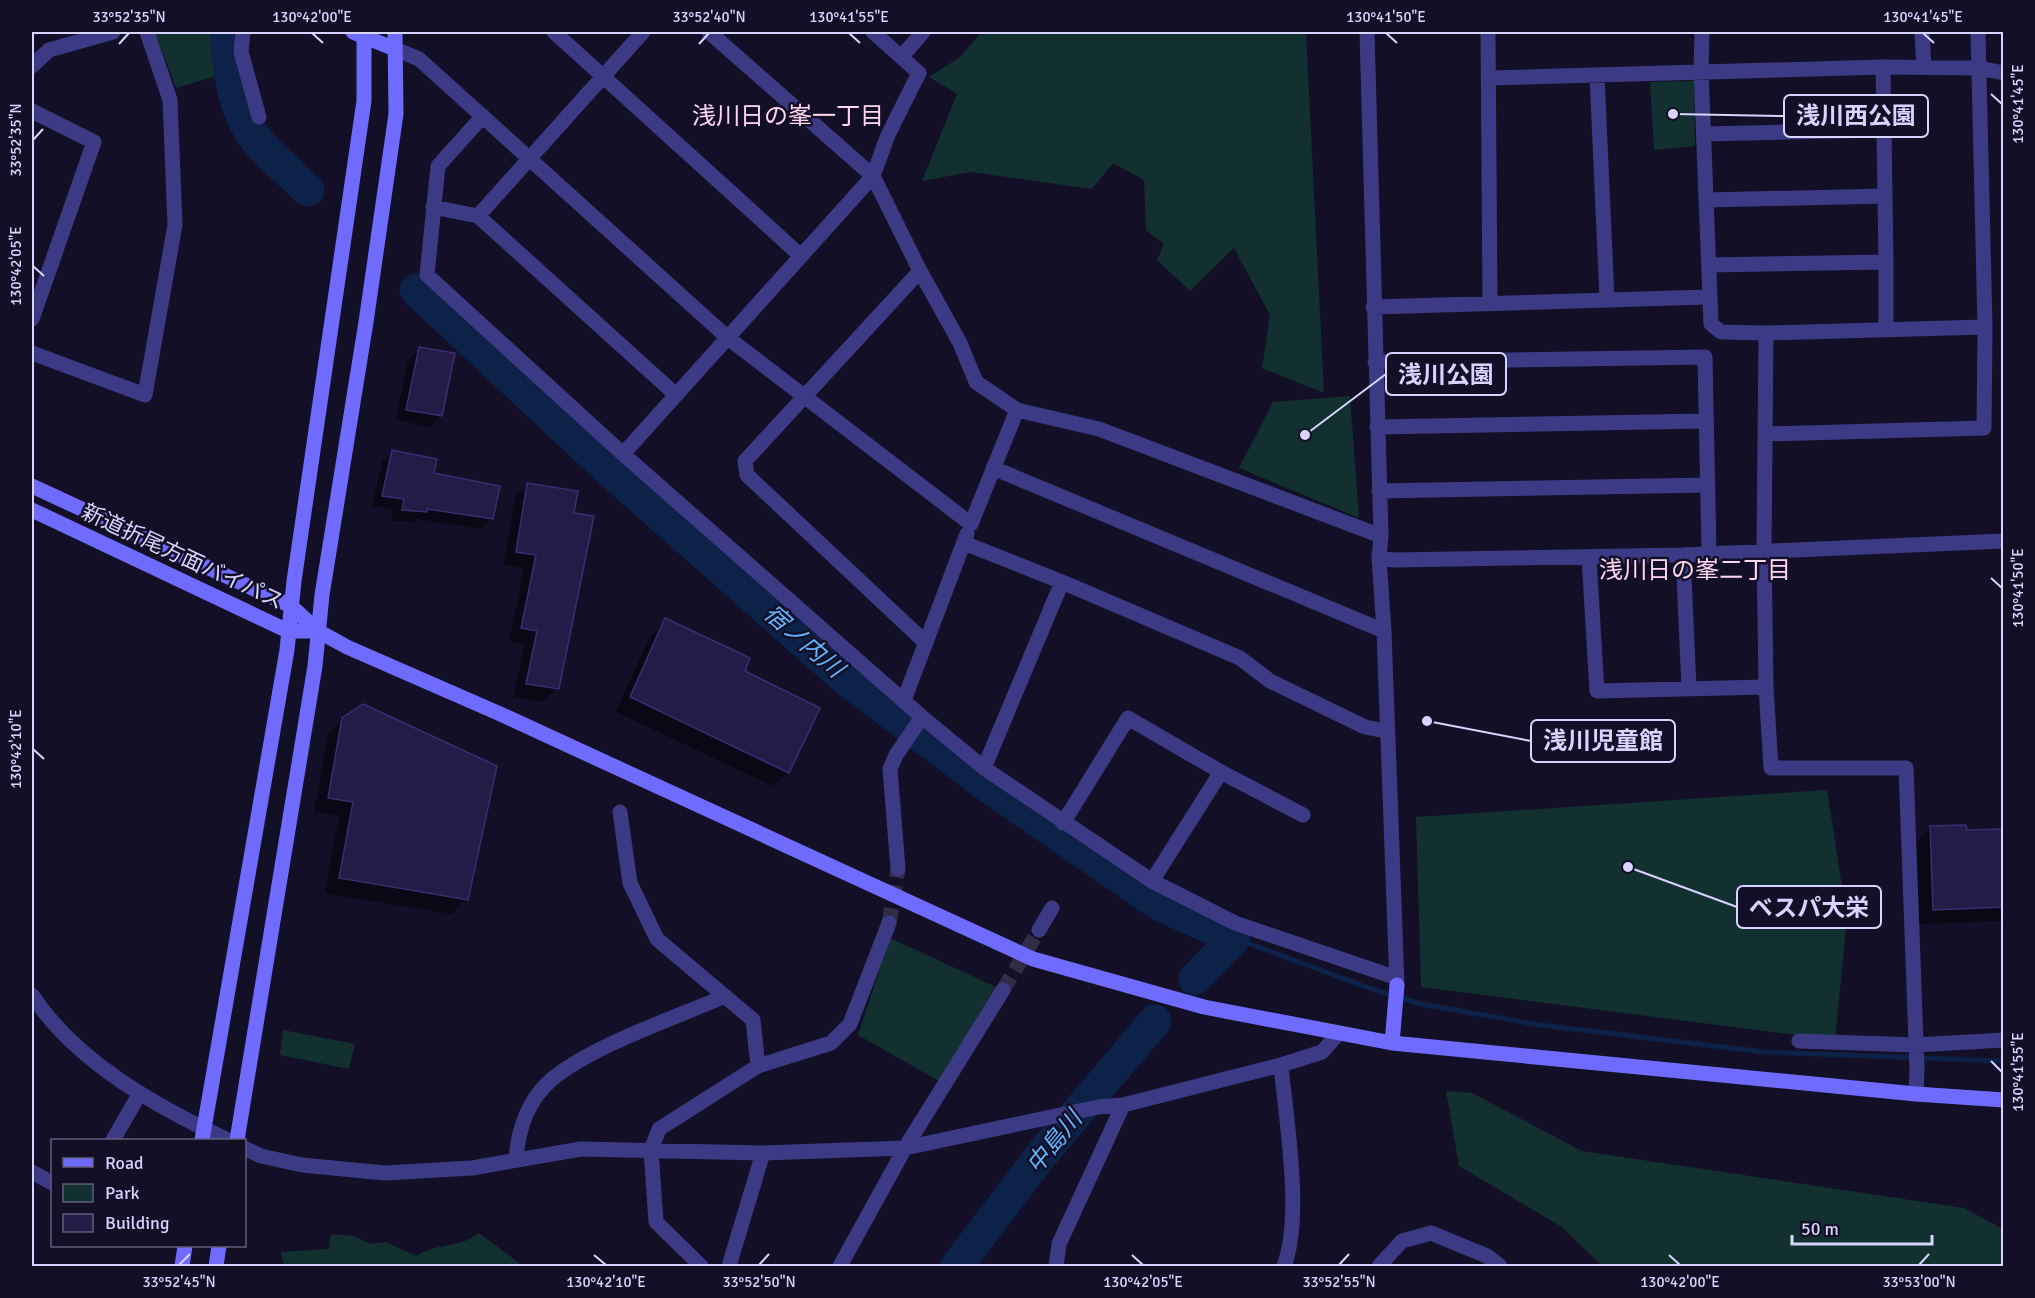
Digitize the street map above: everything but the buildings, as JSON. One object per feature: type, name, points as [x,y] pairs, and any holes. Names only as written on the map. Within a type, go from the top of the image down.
[{"type":"street","points":[[32,66],[49,50],[112,32]]},
{"type":"street","points":[[32,353],[146,395],[175,225],[170,100],[147,32]]},
{"type":"street","points":[[243,32],[241,52],[259,117]]},
{"type":"street","points":[[237,1139],[315,666],[318,631],[396,114],[395,32]]},
{"type":"street","points":[[554,32],[801,256]]},
{"type":"street","points":[[478,216],[643,32]]},
{"type":"street","points":[[709,32],[873,176],[920,272],[960,343],[976,382],[1017,410],[1099,429],[1381,537]]},
{"type":"street","points":[[623,454],[873,176],[888,135],[919,73],[873,32]]},
{"type":"street","points":[[902,56],[923,32]]},
{"type":"street","points":[[1367,32],[1381,537],[1379,558],[1384,631],[1397,981],[1397,1005],[1392,1043]]},
{"type":"street","points":[[1488,32],[1490,301]]},
{"type":"street","points":[[1702,32],[1701,70],[1711,324],[1721,332],[1766,333],[1985,327]]},
{"type":"street","points":[[1922,32],[1924,67]]},
{"type":"street","points":[[1765,434],[1984,428],[1985,327],[1978,32]]},
{"type":"street","points":[[203,1135],[287,650],[291,606],[364,101],[360,33],[419,59],[728,338],[972,524]]},
{"type":"street","points":[[1489,78],[1701,70],[1883,67],[1979,68],[2004,73]]},
{"type":"street","points":[[1883,67],[1886,330]]},
{"type":"street","points":[[1597,75],[1607,299]]},
{"type":"street","points":[[32,111],[94,142],[32,319]]},
{"type":"street","points":[[483,116],[438,166],[428,275],[623,454],[904,700],[920,722],[1063,823],[1152,881],[1235,923],[1397,981]]},
{"type":"street","points":[[1704,134],[1882,130]]},
{"type":"street","points":[[1706,200],[1884,196]]},
{"type":"street","points":[[433,207],[478,216],[675,394]]},
{"type":"street","points":[[1710,265],[1886,262]]},
{"type":"street","points":[[920,272],[745,460],[747,475],[926,643]]},
{"type":"street","points":[[1373,307],[1490,301],[1709,297]]},
{"type":"street","points":[[1766,333],[1764,550],[1766,687],[1771,768],[1906,768],[1916,1095]]},
{"type":"street","points":[[1375,363],[1704,357],[1709,552]]},
{"type":"street","points":[[904,700],[1017,410]]},
{"type":"street","points":[[1377,427],[1705,421]]},
{"type":"street","points":[[993,468],[1384,631]]},
{"type":"street","points":[[1379,491],[1708,485]]},
{"type":"street","points":[[32,486],[291,606],[318,631],[347,647],[519,722],[1032,959],[1204,1007],[1392,1043],[1916,1095],[2004,1100]]},
{"type":"street","name":"新道折尾方面バイパス","points":[[32,510],[288,630],[318,631]]},
{"type":"street","points":[[1379,558],[1394,560],[1589,558],[2004,541]]},
{"type":"street","points":[[964,543],[1240,658],[1270,681],[1365,727],[1386,731]]},
{"type":"street","points":[[1683,555],[1689,688]]},
{"type":"street","points":[[1589,558],[1597,691],[1766,687]]},
{"type":"street","points":[[984,768],[1062,582]]},
{"type":"street","points":[[1063,823],[1128,718],[1221,772],[1303,814]]},
{"type":"street","points":[[898,869],[890,769],[896,754],[920,722]]},
{"type":"street","points":[[1152,881],[1221,772]]},
{"type":"street","points":[[620,812],[630,883],[657,939],[753,1020],[758,1065]]},
{"type":"street","points":[[1039,930],[1052,908]]},
{"type":"street","points":[[701,1266],[656,1222],[651,1150],[659,1129],[758,1065],[831,1043],[850,1024],[889,923]]},
{"type":"street","points":[[840,1266],[905,1148],[1003,990]]},
{"type":"street","points":[[32,995],[40,1008],[87,1056],[203,1135],[223,1139]]},
{"type":"street","points":[[516,1159],[517,1137],[529,1108],[550,1081],[594,1053],[725,996]]},
{"type":"street","points":[[246,1149],[261,1156],[302,1165],[385,1173],[472,1168],[581,1149],[763,1153],[905,1148],[1098,1107],[1123,1105],[1281,1065],[1322,1052],[1339,1034]]},
{"type":"street","points":[[1799,1041],[1916,1048],[2004,1040]]},
{"type":"street","points":[[1281,1065],[1293,1215],[1289,1252],[1284,1266]]},
{"type":"street","points":[[114,1139],[140,1093]]},
{"type":"street","points":[[1056,1266],[1059,1244],[1123,1105]]},
{"type":"street","points":[[729,1266],[763,1153]]},
{"type":"street","points":[[32,1172],[51,1182]]},
{"type":"street","points":[[1379,1266],[1402,1241],[1431,1233],[1487,1256],[1500,1266]]},
{"type":"street","points":[[182,1266],[185,1247]]},
{"type":"street","points":[[216,1266],[219,1247]]},
{"type":"green space","points":[[155,32],[215,32],[217,76],[176,88]]},
{"type":"green space","points":[[982,32],[1306,32],[1324,393],[1262,368],[1270,315],[1234,248],[1190,291],[1157,260],[1164,244],[1146,230],[1144,180],[1113,163],[1092,189],[971,172],[922,181],[957,94],[929,77],[960,57]]},
{"type":"green space","points":[[1694,81],[1695,146],[1654,150],[1650,82]]},
{"type":"green space","points":[[1350,396],[1359,518],[1239,468],[1273,402]]},
{"type":"green space","points":[[1827,790],[1847,918],[1835,1040],[1421,987],[1416,817]]},
{"type":"green space","points":[[890,938],[996,987],[939,1081],[858,1035]]},
{"type":"green space","points":[[283,1030],[355,1044],[349,1069],[280,1055]]},
{"type":"green space","points":[[1446,1091],[1472,1093],[1582,1151],[1964,1208],[2003,1229],[2003,1266],[1602,1266],[1562,1227],[1459,1166]]},
{"type":"green space","points":[[479,1233],[523,1266],[284,1266],[281,1252],[329,1249],[331,1234],[354,1236],[370,1244],[386,1242],[416,1256],[433,1248],[463,1242]]},
{"type":"waterway","name":"宿ノ内川","points":[[226,32],[233,87],[247,126],[267,152],[308,190]]},
{"type":"waterway","name":"宿ノ内川","points":[[416,290],[609,470],[846,679],[985,784],[1160,905],[1234,938],[1195,979]]},
{"type":"waterway","points":[[1234,938],[1372,989],[1421,1004],[1540,1025],[1765,1052],[2004,1061]]},
{"type":"waterway","name":"中島川","points":[[957,1266],[1042,1154],[1155,1021]]},
{"type":"tunnel","points":[[889,923],[898,869]]},
{"type":"tunnel","points":[[1003,990],[1039,930]]},
{"type":"place","name":"浅川西公園","points":[[1673,114]]},
{"type":"place","name":"浅川公園","points":[[1305,435]]},
{"type":"place","name":"浅川児童館","points":[[1427,721]]},
{"type":"place","name":"ベスパ大栄","points":[[1628,867]]},
{"type":"district","name":"浅川日の峯一丁目","points":[[788,116]]},
{"type":"district","name":"浅川日の峯二丁目","points":[[1695,570]]}]
